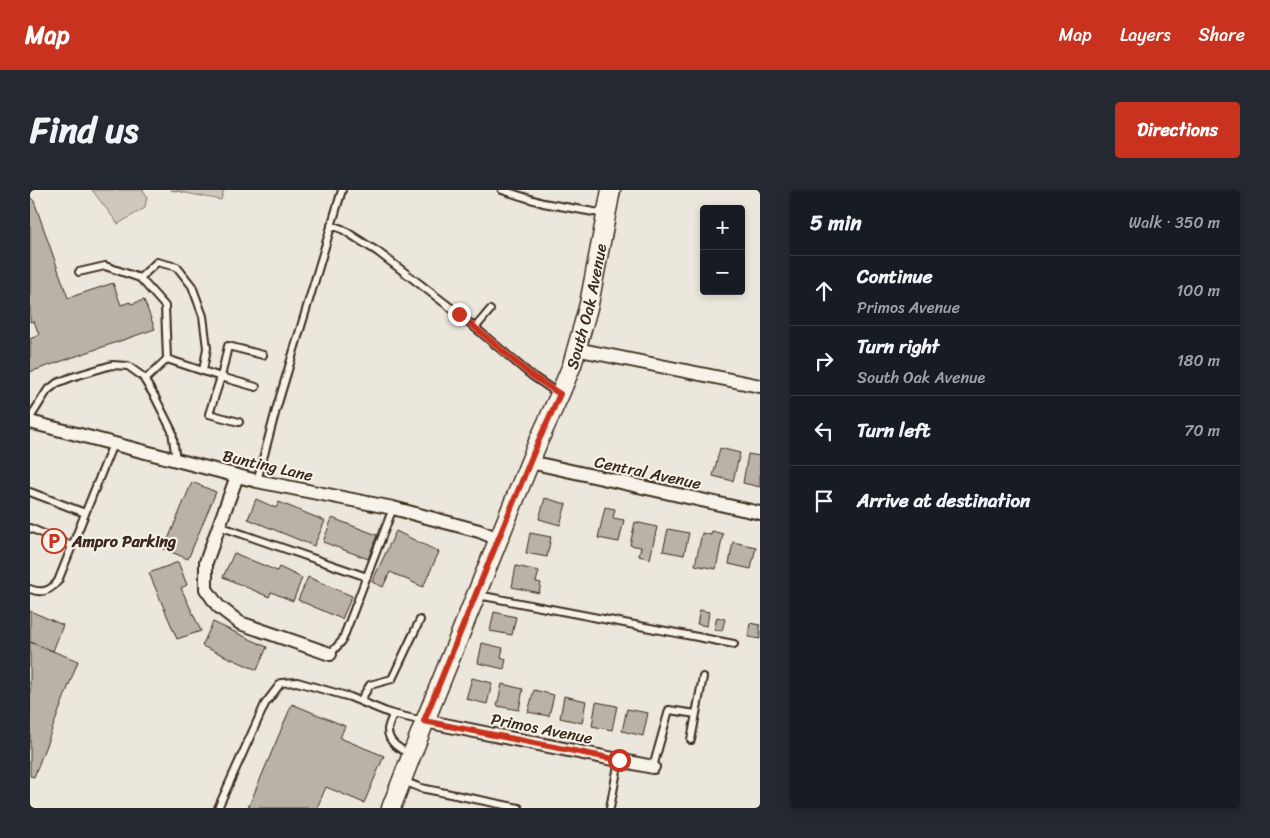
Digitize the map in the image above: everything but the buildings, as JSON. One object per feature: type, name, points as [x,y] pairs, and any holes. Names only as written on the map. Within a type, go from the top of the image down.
[{"type":"main road","name":"South Oak Avenue","points":[[391,808],[498,539],[572,364],[589,304],[611,190]]},
{"type":"street","points":[[576,349],[760,386]]},
{"type":"street","name":"Bunting Lane","points":[[30,422],[257,481],[393,508],[478,531],[498,539]]},
{"type":"street","name":"Central Avenue","points":[[530,462],[760,513]]},
{"type":"street","points":[[237,476],[206,562],[206,589],[218,606],[240,623],[330,654]]},
{"type":"street","name":"Primos Avenue","points":[[424,721],[653,767]]},
{"type":"lane","points":[[257,481],[276,410],[342,190]]},
{"type":"lane","points":[[502,190],[543,203],[607,214]]},
{"type":"lane","points":[[331,225],[342,229],[378,252],[475,328],[531,375],[560,394]]},
{"type":"lane","points":[[140,278],[157,262],[177,267],[192,286],[204,316],[207,348],[203,371]]},
{"type":"lane","points":[[80,272],[105,266],[140,278],[165,306],[167,359],[145,380]]},
{"type":"lane","points":[[475,328],[490,310]]},
{"type":"lane","points":[[239,422],[209,414],[221,377],[228,346],[262,355]]},
{"type":"lane","points":[[167,359],[221,377],[256,386]]},
{"type":"lane","points":[[30,418],[47,391],[57,383],[112,365],[128,366],[142,376],[155,397],[172,431],[176,460]]},
{"type":"lane","points":[[30,589],[42,592],[49,590],[58,581],[113,444]]},
{"type":"lane","points":[[30,492],[85,513]]},
{"type":"lane","points":[[330,654],[342,641],[393,508]]},
{"type":"lane","points":[[219,526],[367,577]]},
{"type":"lane","points":[[30,528],[72,546]]},
{"type":"lane","points":[[476,595],[734,644]]},
{"type":"lane","points":[[360,701],[370,686],[392,678],[420,620]]},
{"type":"lane","points":[[691,740],[703,677]]},
{"type":"lane","points":[[218,808],[265,704],[281,683],[297,682],[350,697],[393,714],[424,721]]},
{"type":"lane","points":[[653,767],[669,710],[696,714]]},
{"type":"lane","points":[[393,714],[388,730],[390,739],[398,748],[412,754]]},
{"type":"lane","points":[[610,808],[619,760]]},
{"type":"lane","points":[[402,781],[421,788],[519,808]]},
{"type":"shaded area","points":[[92,190],[143,190],[147,196],[145,208],[118,224]]},
{"type":"shaded area","points":[[171,190],[224,190],[221,200]]},
{"type":"place","name":"Ampro Parking","points":[[54,541]]},
{"type":"route","points":[[459,314],[531,375],[560,394],[538,442],[424,721],[619,760]]}]
